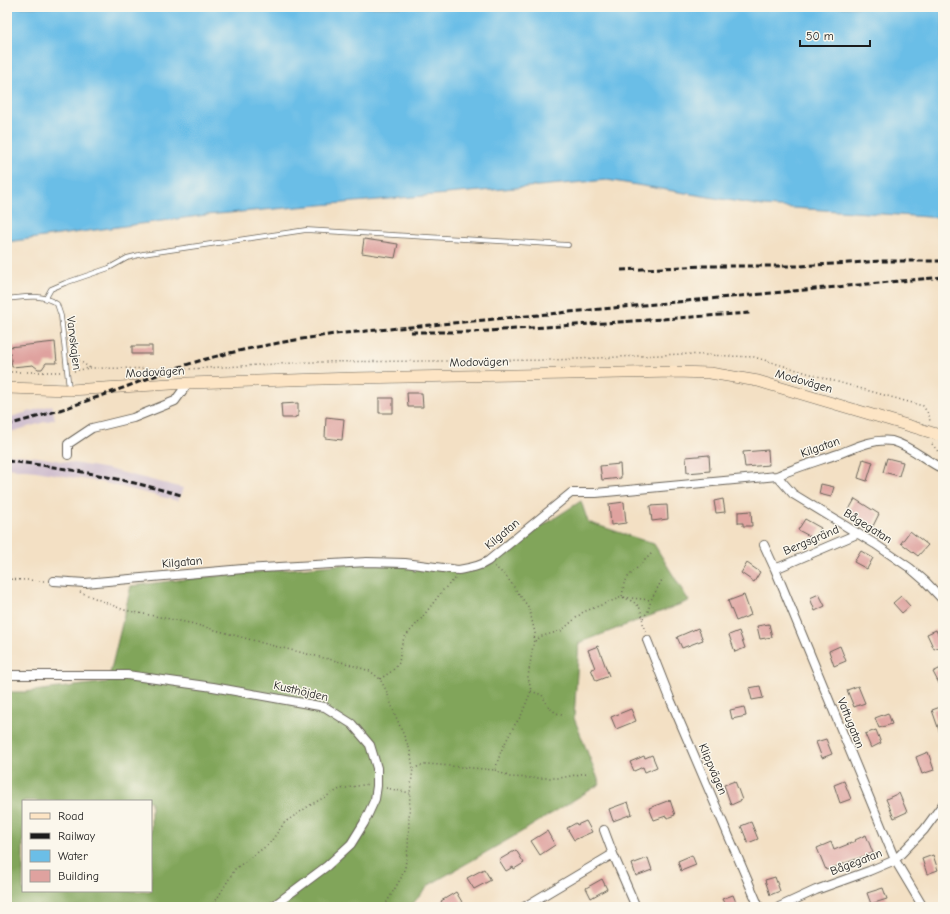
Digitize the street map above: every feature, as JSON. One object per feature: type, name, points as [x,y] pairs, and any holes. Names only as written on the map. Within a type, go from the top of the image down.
[{"type":"main road","name":"Modovägen","points":[[7,388],[70,390],[188,383],[354,378],[675,372],[710,373],[758,381],[940,435]]},
{"type":"street","points":[[68,455],[68,444],[92,428],[132,418],[175,401],[188,383]]},
{"type":"street","name":"Kilgatan","points":[[54,581],[85,583],[243,569],[367,562],[404,563],[458,570],[466,569],[481,566],[488,561],[571,493],[596,493],[777,476],[795,468],[881,440],[897,443],[912,450],[943,469]]},
{"type":"street","name":"Bågegatan","points":[[777,476],[793,494],[875,544],[910,568],[943,600]]},
{"type":"street","name":"Bergsgränd","points":[[775,569],[857,534]]},
{"type":"street","name":"Vattugatan","points":[[764,545],[895,860],[923,907]]},
{"type":"street","name":"Klippvägen","points":[[647,640],[759,907]]},
{"type":"street","name":"Kusthöjden","points":[[7,676],[127,675],[213,686],[325,707],[352,724],[370,745],[377,768],[375,799],[364,823],[351,844],[327,866],[272,907]]},
{"type":"street","name":"Bågegatan","points":[[779,907],[816,890],[895,860],[924,830],[943,804]]},
{"type":"street","points":[[604,830],[636,907]]},
{"type":"street","points":[[524,907],[613,854]]},
{"type":"lane","points":[[7,299],[31,296],[46,298],[51,289],[109,268],[127,258],[143,254],[306,230],[568,245]]},
{"type":"lane","name":"Varvskajen","points":[[46,298],[57,304],[59,307],[70,390]]},
{"type":"path","points":[[7,372],[68,372],[90,368],[68,353],[65,347]]},
{"type":"path","points":[[622,597],[624,584],[628,577],[652,553]]},
{"type":"path","points":[[488,561],[506,576],[529,608],[535,633],[528,677],[531,692],[521,716],[501,751],[495,770]]},
{"type":"path","points":[[380,679],[399,663],[404,638],[421,619],[443,590],[466,569]]},
{"type":"path","points":[[643,619],[663,578]]},
{"type":"path","points":[[7,579],[54,581]]},
{"type":"path","points":[[534,641],[542,636],[561,631],[583,612],[622,597],[652,600]]},
{"type":"path","points":[[622,597],[634,601],[642,611],[647,640]]},
{"type":"path","points":[[531,692],[542,695],[548,706],[554,712],[564,716]]},
{"type":"path","points":[[413,768],[428,764],[495,770],[510,777],[531,778],[560,778],[586,773]]},
{"type":"path","points":[[212,907],[235,869],[269,844],[285,822],[312,804],[340,789],[368,783],[410,794]]},
{"type":"shaded area","points":[[52,405],[55,419],[7,433],[7,418]]},
{"type":"shaded area","points":[[7,454],[38,457],[108,469],[183,488],[178,501],[105,483],[36,471],[7,468]]},
{"type":"green space","points":[[581,501],[588,522],[654,544],[689,601],[579,643],[574,718],[600,784],[518,834],[429,885],[410,907],[7,907],[7,692],[25,692],[108,682],[131,586],[202,577],[367,562],[458,570],[488,561]]},
{"type":"water","points":[[7,7],[943,7],[943,218],[763,206],[607,180],[206,215],[7,242]]},
{"type":"building","points":[[364,239],[398,244],[395,258],[362,253]]},
{"type":"building","points":[[55,342],[57,363],[46,363],[42,369],[38,369],[33,365],[12,367],[9,347]]},
{"type":"building","points":[[132,346],[152,346],[152,354],[132,354]]},
{"type":"building","points":[[407,393],[422,393],[423,407],[408,407]]},
{"type":"building","points":[[379,398],[393,398],[393,413],[379,413]]},
{"type":"building","points":[[298,403],[298,416],[295,418],[282,418],[281,404]]},
{"type":"building","points":[[326,417],[344,419],[342,440],[325,438]]},
{"type":"building","points":[[768,450],[769,465],[745,467],[743,452]]},
{"type":"building","points":[[709,455],[710,471],[687,473],[686,457]]},
{"type":"building","points":[[887,458],[903,462],[899,476],[883,472]]},
{"type":"building","points":[[863,459],[873,462],[867,481],[858,478]]},
{"type":"building","points":[[620,464],[621,478],[602,480],[600,466]]},
{"type":"building","points":[[821,484],[834,487],[831,497],[819,494]]},
{"type":"building","points":[[723,499],[725,512],[716,513],[714,501]]},
{"type":"building","points":[[855,499],[879,514],[872,528],[847,513]]},
{"type":"building","points":[[624,502],[626,523],[611,525],[609,504]]},
{"type":"building","points":[[667,505],[668,519],[652,521],[650,506]]},
{"type":"building","points":[[751,511],[752,526],[743,526],[743,523],[738,523],[738,512]]},
{"type":"building","points":[[805,519],[821,528],[815,539],[798,530]]},
{"type":"building","points":[[910,531],[928,545],[918,556],[901,543]]},
{"type":"building","points":[[861,551],[873,558],[867,569],[854,562]]},
{"type":"building","points":[[747,563],[760,572],[754,582],[741,573]]},
{"type":"building","points":[[819,594],[825,606],[815,611],[810,598]]},
{"type":"building","points":[[744,595],[751,615],[736,621],[728,601]]},
{"type":"building","points":[[901,596],[910,606],[902,613],[893,603]]},
{"type":"building","points":[[769,624],[772,637],[760,639],[757,626]]},
{"type":"building","points":[[698,628],[703,640],[682,648],[677,637]]},
{"type":"building","points":[[936,630],[943,645],[934,649],[927,634]]},
{"type":"building","points":[[739,631],[745,648],[735,652],[729,635]]},
{"type":"building","points":[[598,646],[609,676],[596,681],[591,669],[595,668],[588,650]]},
{"type":"building","points":[[840,646],[846,661],[834,666],[829,651]]},
{"type":"building","points":[[943,667],[943,691],[933,672]]},
{"type":"building","points":[[760,686],[763,698],[752,700],[749,688]]},
{"type":"building","points":[[858,686],[865,703],[854,707],[847,690]]},
{"type":"building","points":[[943,706],[943,739],[942,739],[932,710]]},
{"type":"building","points":[[744,707],[746,716],[732,719],[730,710]]},
{"type":"building","points":[[631,709],[636,721],[616,729],[611,717]]},
{"type":"building","points":[[888,713],[892,724],[879,728],[875,718]]},
{"type":"building","points":[[876,730],[881,743],[871,748],[865,734]]},
{"type":"building","points":[[826,739],[832,754],[822,758],[816,742]]},
{"type":"building","points":[[928,752],[934,770],[922,774],[916,757]]},
{"type":"building","points":[[652,755],[657,767],[645,772],[643,767],[634,771],[630,762],[644,756],[645,758]]},
{"type":"building","points":[[735,781],[742,800],[731,805],[724,785]]},
{"type":"building","points":[[844,781],[851,799],[840,803],[834,785]]},
{"type":"building","points":[[899,793],[907,812],[894,818],[886,799]]},
{"type":"building","points":[[670,800],[675,815],[654,820],[649,808]]},
{"type":"building","points":[[628,802],[632,814],[613,821],[609,809]]},
{"type":"building","points":[[586,821],[592,832],[574,840],[567,828],[576,823],[577,825]]},
{"type":"building","points":[[751,822],[758,839],[748,843],[741,826]]},
{"type":"building","points":[[547,831],[555,845],[540,855],[531,841]]},
{"type":"building","points":[[866,835],[873,853],[826,870],[817,848],[831,842],[834,850]]},
{"type":"building","points":[[516,850],[524,863],[514,869],[513,867],[506,871],[499,860]]},
{"type":"building","points":[[692,855],[696,865],[681,871],[678,861]]},
{"type":"building","points":[[933,855],[938,870],[927,874],[922,859]]},
{"type":"building","points":[[648,858],[652,870],[636,876],[632,864]]},
{"type":"building","points":[[484,869],[491,880],[474,889],[467,878]]},
{"type":"building","points":[[775,877],[780,891],[770,895],[765,880]]},
{"type":"building","points":[[602,879],[607,889],[591,898],[586,888]]},
{"type":"building","points":[[883,888],[887,899],[871,904],[867,893]]},
{"type":"building","points":[[456,892],[462,902],[454,907],[444,907],[441,901]]},
{"type":"building","points":[[733,895],[738,907],[726,907],[722,899]]},
{"type":"railway","points":[[621,270],[704,266],[799,266],[883,261],[943,261]]},
{"type":"railway","points":[[7,425],[69,407],[166,372],[210,358],[263,346],[335,334],[943,277]]},
{"type":"railway","points":[[411,332],[473,332],[750,313]]},
{"type":"railway","points":[[7,461],[94,474],[181,495]]}]
